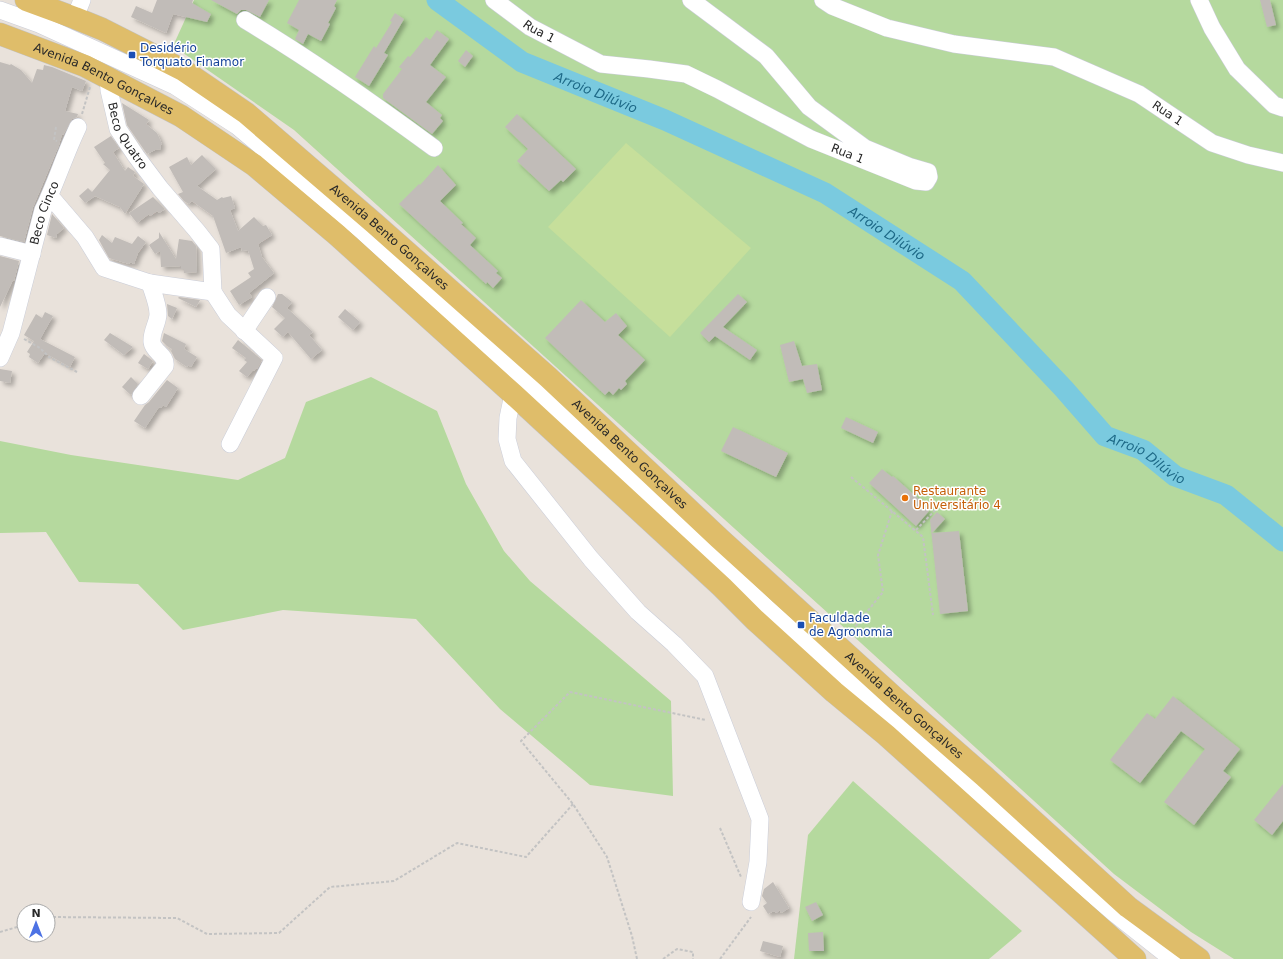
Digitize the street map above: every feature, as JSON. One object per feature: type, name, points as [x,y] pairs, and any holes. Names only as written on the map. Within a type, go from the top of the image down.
[{"type":"main road","name":"Avenida Bento Gonçalves","points":[[26,0],[79,9],[102,29],[183,70],[246,113],[374,223],[548,377],[719,538],[1128,907],[1199,959]]},
{"type":"main road","name":"Avenida Bento Gonçalves","points":[[0,34],[101,74],[181,116],[254,166],[337,235],[389,269],[512,394],[722,587],[755,620],[834,692],[886,735],[1135,959]]},
{"type":"street","name":"Rua 1","points":[[494,0],[530,27],[601,64],[686,74],[718,89],[811,139],[916,181],[926,182],[929,177],[928,172],[911,167],[865,148],[809,107],[766,56],[691,0]]},
{"type":"street","name":"Rua 1","points":[[823,0],[832,6],[887,28],[954,44],[1054,57],[1139,94],[1212,143],[1248,155],[1283,163]]},
{"type":"street","points":[[1198,0],[1212,28],[1237,69],[1274,105],[1283,108]]},
{"type":"street","points":[[0,10],[39,24],[175,86],[237,126],[362,231],[389,269],[530,385],[766,607],[1014,827],[1114,913],[1172,959]]},
{"type":"street","points":[[245,20],[286,44],[372,102],[434,148]]},
{"type":"street","name":"Beco Quatro","points":[[101,74],[109,90],[118,129],[160,188],[198,231],[211,249],[213,292]]},
{"type":"street","name":"Beco Cinco","points":[[0,358],[11,333],[43,210],[78,127]]},
{"type":"street","points":[[50,196],[85,237],[104,268],[150,283],[213,292],[228,315],[274,358],[230,444]]},
{"type":"street","points":[[0,246],[32,254]]},
{"type":"street","points":[[142,396],[165,363],[164,359],[153,347],[152,343],[158,315],[150,283]]},
{"type":"street","points":[[244,331],[267,297]]},
{"type":"street","points":[[512,394],[508,418],[507,439],[513,461],[591,559],[638,612],[674,644],[705,676],[760,819],[758,862],[751,902]]},
{"type":"street","points":[[984,776],[1044,877]]},
{"type":"path","points":[[78,127],[88,96],[101,74]]},
{"type":"path","points":[[11,333],[40,348],[49,357],[77,372]]},
{"type":"path","points":[[851,477],[923,537],[933,615]]},
{"type":"path","points":[[916,530],[942,503]]},
{"type":"path","points":[[847,636],[883,592],[878,555],[892,511]]},
{"type":"path","points":[[637,959],[632,936],[607,857],[573,804],[521,741],[570,692],[724,723]]},
{"type":"path","points":[[56,917],[177,918],[206,934],[279,933],[330,887],[394,880],[457,843],[526,857],[573,804]]},
{"type":"path","points":[[0,932],[16,927]]},
{"type":"path","points":[[663,959],[677,949],[693,952],[693,959]]},
{"type":"green space","points":[[194,0],[1283,0],[1283,959],[1234,959],[1191,932],[1114,874],[294,130],[173,46]]},
{"type":"green space","points":[[626,143],[751,248],[670,337],[548,227]]},
{"type":"green space","points":[[371,377],[437,411],[466,484],[504,551],[530,581],[671,701],[673,796],[590,785],[500,709],[416,619],[283,610],[183,630],[138,584],[79,582],[46,532],[0,533],[0,441],[71,455],[238,480],[285,458],[306,402]]},
{"type":"green space","points":[[853,781],[1022,931],[989,959],[794,959],[808,835]]},
{"type":"building","points":[[157,0],[193,0],[192,3],[211,14],[207,22],[173,14],[166,33],[131,17],[136,6],[152,13]]},
{"type":"building","points":[[211,0],[269,0],[260,17],[246,10],[241,10],[237,14]]},
{"type":"building","points":[[299,0],[337,0],[334,6],[336,8],[328,23],[330,24],[321,41],[308,34],[303,44],[295,39],[299,30],[287,23]]},
{"type":"building","points":[[1260,0],[1270,0],[1276,25],[1267,27]]},
{"type":"building","points":[[395,13],[404,19],[384,53],[388,55],[369,86],[355,77],[374,46],[376,48],[392,22],[390,21]]},
{"type":"building","points":[[437,30],[449,39],[430,65],[446,77],[426,102],[442,115],[440,118],[443,121],[432,134],[383,98],[383,94],[402,69],[399,67],[408,56],[410,57],[426,37],[430,40]]},
{"type":"building","points":[[466,50],[473,56],[465,67],[458,61]]},
{"type":"building","points":[[0,62],[11,64],[21,70],[32,83],[37,69],[43,70],[44,65],[86,81],[82,91],[72,87],[65,111],[78,114],[77,117],[72,119],[63,135],[62,134],[59,145],[33,207],[24,242],[0,236]]},
{"type":"building","points":[[122,103],[149,120],[146,124],[157,133],[162,144],[160,146],[161,149],[147,154],[127,125]]},
{"type":"building","points":[[517,114],[576,169],[563,182],[561,180],[549,191],[517,161],[528,149],[505,127]]},
{"type":"building","points":[[111,136],[119,148],[113,152],[125,171],[128,167],[135,172],[133,176],[144,184],[125,214],[120,207],[95,196],[85,203],[79,196],[88,188],[92,192],[110,170],[103,164],[105,163],[94,147]]},
{"type":"building","points":[[202,155],[216,169],[197,186],[217,200],[222,197],[231,196],[235,208],[230,210],[238,231],[254,217],[263,226],[266,225],[272,235],[258,244],[262,257],[274,273],[249,293],[252,297],[239,305],[230,291],[251,277],[248,273],[254,269],[248,250],[242,251],[241,247],[226,253],[213,216],[192,201],[189,204],[184,201],[178,194],[183,192],[169,167],[187,157],[191,165]]},
{"type":"building","points":[[438,165],[456,185],[440,201],[476,238],[470,245],[498,271],[496,273],[502,278],[493,288],[487,282],[486,284],[399,204],[419,184],[420,185]]},
{"type":"building","points":[[153,197],[165,209],[159,213],[157,211],[150,216],[149,214],[137,223],[129,213]]},
{"type":"building","points":[[52,214],[64,228],[57,234],[56,238],[47,235]]},
{"type":"building","points":[[159,232],[176,259],[179,239],[192,241],[196,246],[197,272],[184,273],[184,269],[181,269],[181,266],[161,267],[160,251],[155,254],[149,245],[159,238]]},
{"type":"building","points":[[102,235],[112,243],[115,237],[132,244],[138,236],[146,242],[138,253],[134,264],[130,262],[129,264],[109,258],[99,240]]},
{"type":"building","points":[[0,256],[19,261],[14,281],[13,280],[0,307]]},
{"type":"building","points":[[278,294],[282,294],[292,302],[287,308],[313,332],[309,335],[322,350],[311,359],[288,332],[283,337],[274,329],[285,318],[272,307]]},
{"type":"building","points":[[738,294],[747,302],[723,327],[757,350],[750,360],[715,336],[709,342],[700,333]]},
{"type":"building","points":[[178,298],[200,300],[196,307]]},
{"type":"building","points":[[581,300],[605,322],[616,313],[627,326],[618,335],[645,360],[625,381],[627,384],[621,390],[619,388],[613,395],[609,391],[605,395],[545,338]]},
{"type":"building","points":[[167,304],[177,308],[172,319],[168,316]]},
{"type":"building","points":[[345,309],[360,322],[353,330],[338,317]]},
{"type":"building","points":[[45,312],[53,316],[40,339],[75,357],[70,367],[45,353],[38,363],[29,357],[30,354],[27,352],[34,341],[24,335],[36,314],[42,318]]},
{"type":"building","points":[[110,333],[133,347],[124,355],[104,340]]},
{"type":"building","points":[[164,333],[186,344],[184,349],[197,357],[191,367],[188,365],[187,367],[175,359],[171,351],[172,349],[162,341]]},
{"type":"building","points":[[238,340],[262,360],[257,369],[256,368],[254,371],[253,370],[247,377],[239,371],[247,362],[244,360],[246,358],[232,348]]},
{"type":"building","points":[[794,341],[802,366],[817,364],[822,390],[807,393],[803,379],[789,382],[780,345]]},
{"type":"building","points":[[144,354],[153,361],[148,369],[138,363]]},
{"type":"building","points":[[0,369],[12,371],[10,383],[0,381]]},
{"type":"building","points":[[131,377],[138,384],[131,395],[122,387]]},
{"type":"building","points":[[167,380],[178,388],[166,407],[163,405],[161,408],[159,407],[145,428],[134,421],[145,405]]},
{"type":"building","points":[[846,417],[878,432],[873,443],[841,428]]},
{"type":"building","points":[[733,427],[788,453],[776,477],[721,451]]},
{"type":"building","points":[[882,469],[892,477],[893,476],[920,500],[919,502],[929,511],[916,526],[869,483]]},
{"type":"building","points":[[937,512],[945,519],[932,533],[959,531],[968,611],[940,614],[930,520]]},
{"type":"building","points":[[1173,696],[1240,749],[1223,771],[1231,777],[1194,825],[1164,802],[1205,749],[1181,731],[1140,783],[1110,760],[1147,713],[1155,719]]},
{"type":"building","points":[[1283,784],[1283,821],[1272,835],[1254,820]]},
{"type":"building","points":[[773,882],[789,908],[781,913],[780,910],[776,913],[774,911],[768,914],[763,906],[767,903],[762,896],[764,889]]},
{"type":"building","points":[[816,902],[823,915],[812,921],[805,907]]},
{"type":"building","points":[[823,932],[824,951],[809,951],[808,933]]},
{"type":"building","points":[[763,941],[783,946],[780,957],[760,951]]},
{"type":"waterway","name":"Arroio Dilúvio","points":[[437,0],[522,62],[665,120],[825,193],[962,281],[1064,389],[1105,436],[1143,450],[1175,476],[1226,495],[1283,541]]},
{"type":"place","name":"Desidério Torquato Finamor","points":[[132,55]]},
{"type":"place","name":"Restaurante Universitário 4","points":[[905,498]]},
{"type":"place","name":"Faculdade de Agronomia","points":[[801,625]]}]
